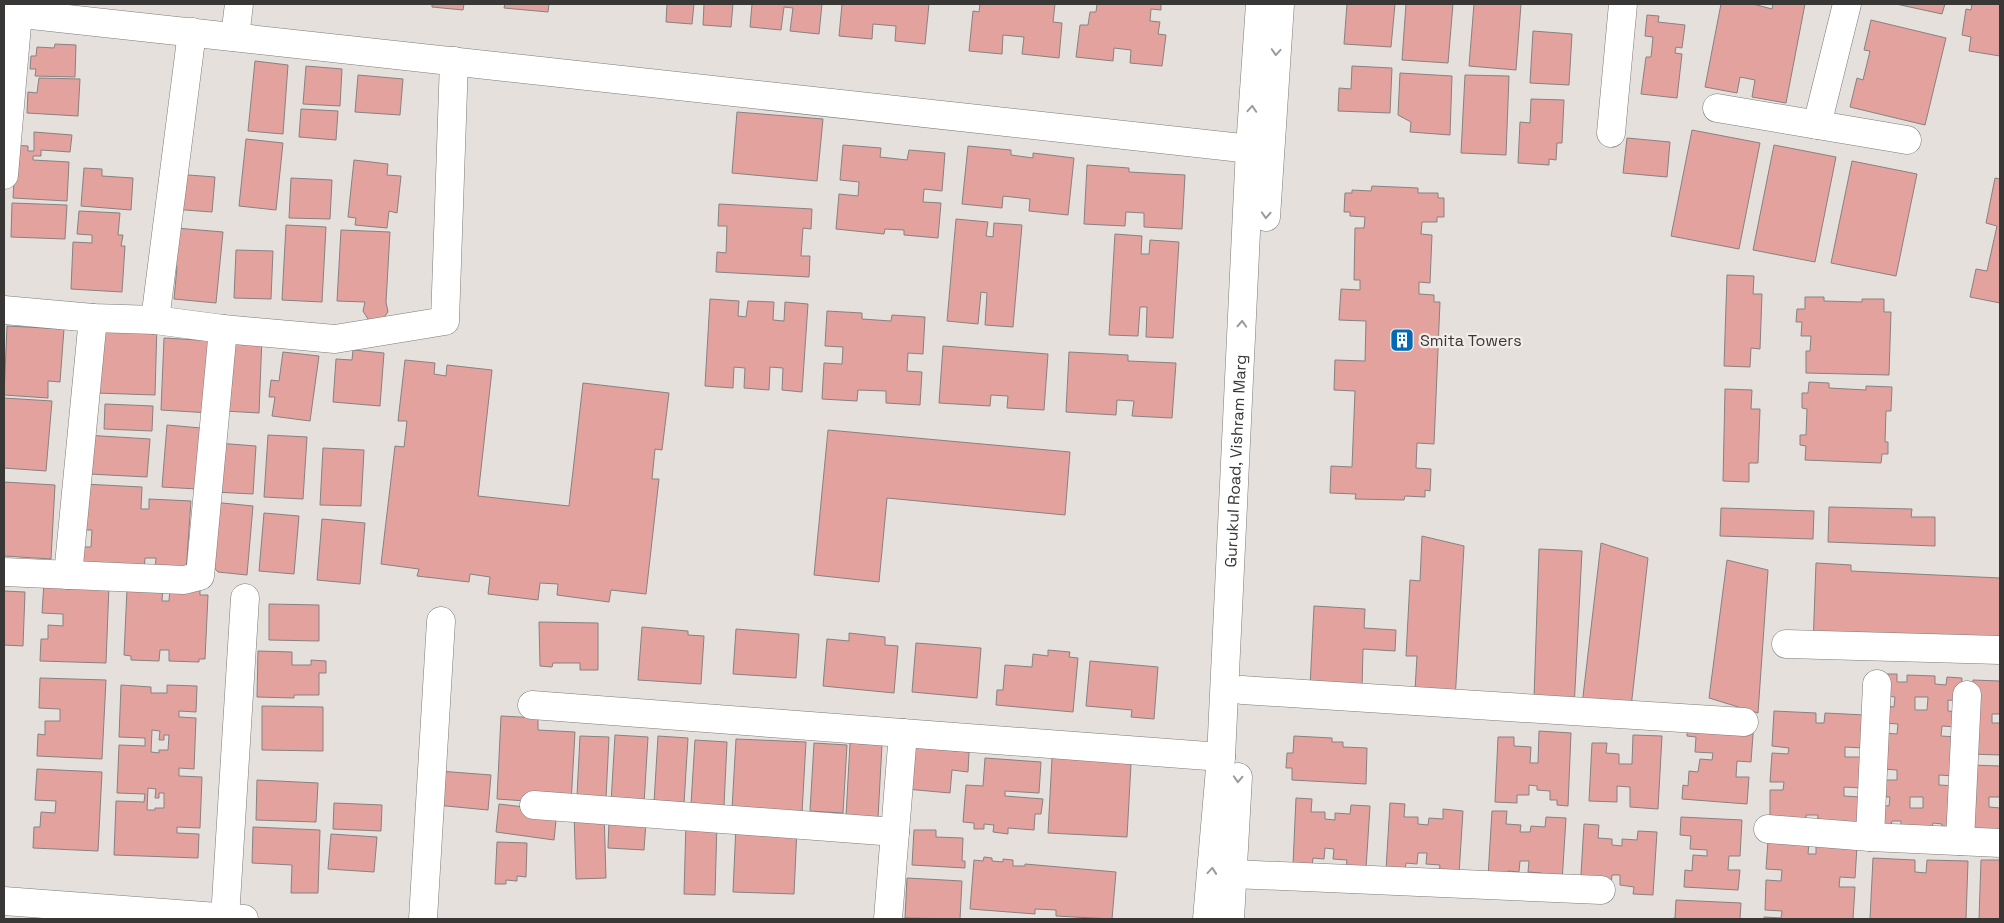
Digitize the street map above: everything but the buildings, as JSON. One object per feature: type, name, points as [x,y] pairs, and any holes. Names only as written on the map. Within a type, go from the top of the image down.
[{"type":"street","points":[[235,37],[239,4]]},
{"type":"street","name":"Gurukul Road, Vishram Marg","points":[[1230,919],[1242,690],[1259,149],[1260,4]]},
{"type":"street","name":"Gurukul Road, Vishram Marg","points":[[1208,919],[1222,757],[1259,149],[1280,4]]},
{"type":"street","points":[[1611,133],[1623,4]]},
{"type":"street","points":[[1817,125],[1848,4]]},
{"type":"street","points":[[4,175],[11,13],[1259,149]]},
{"type":"street","points":[[155,320],[192,32]]},
{"type":"street","points":[[4,310],[93,318],[155,320],[223,329],[335,339],[444,321],[454,61]]},
{"type":"street","points":[[1717,108],[1907,140]]},
{"type":"street","points":[[68,575],[93,318]]},
{"type":"street","points":[[4,572],[184,580],[200,576],[223,329]]},
{"type":"street","points":[[4,901],[234,918],[245,598]]},
{"type":"street","points":[[423,919],[441,621]]},
{"type":"street","points":[[1786,644],[2000,650]]},
{"type":"street","points":[[1870,837],[1877,684]]},
{"type":"street","points":[[1242,690],[1744,722]]},
{"type":"street","points":[[1960,841],[1967,695]]},
{"type":"street","points":[[532,705],[1222,757]]},
{"type":"street","points":[[888,919],[903,733]]},
{"type":"street","points":[[534,805],[895,832]]},
{"type":"street","points":[[1768,829],[1870,837],[2000,843]]},
{"type":"street","points":[[1233,874],[1601,890]]},
{"type":"place","name":"Smita Towers","points":[[1402,340]]}]
